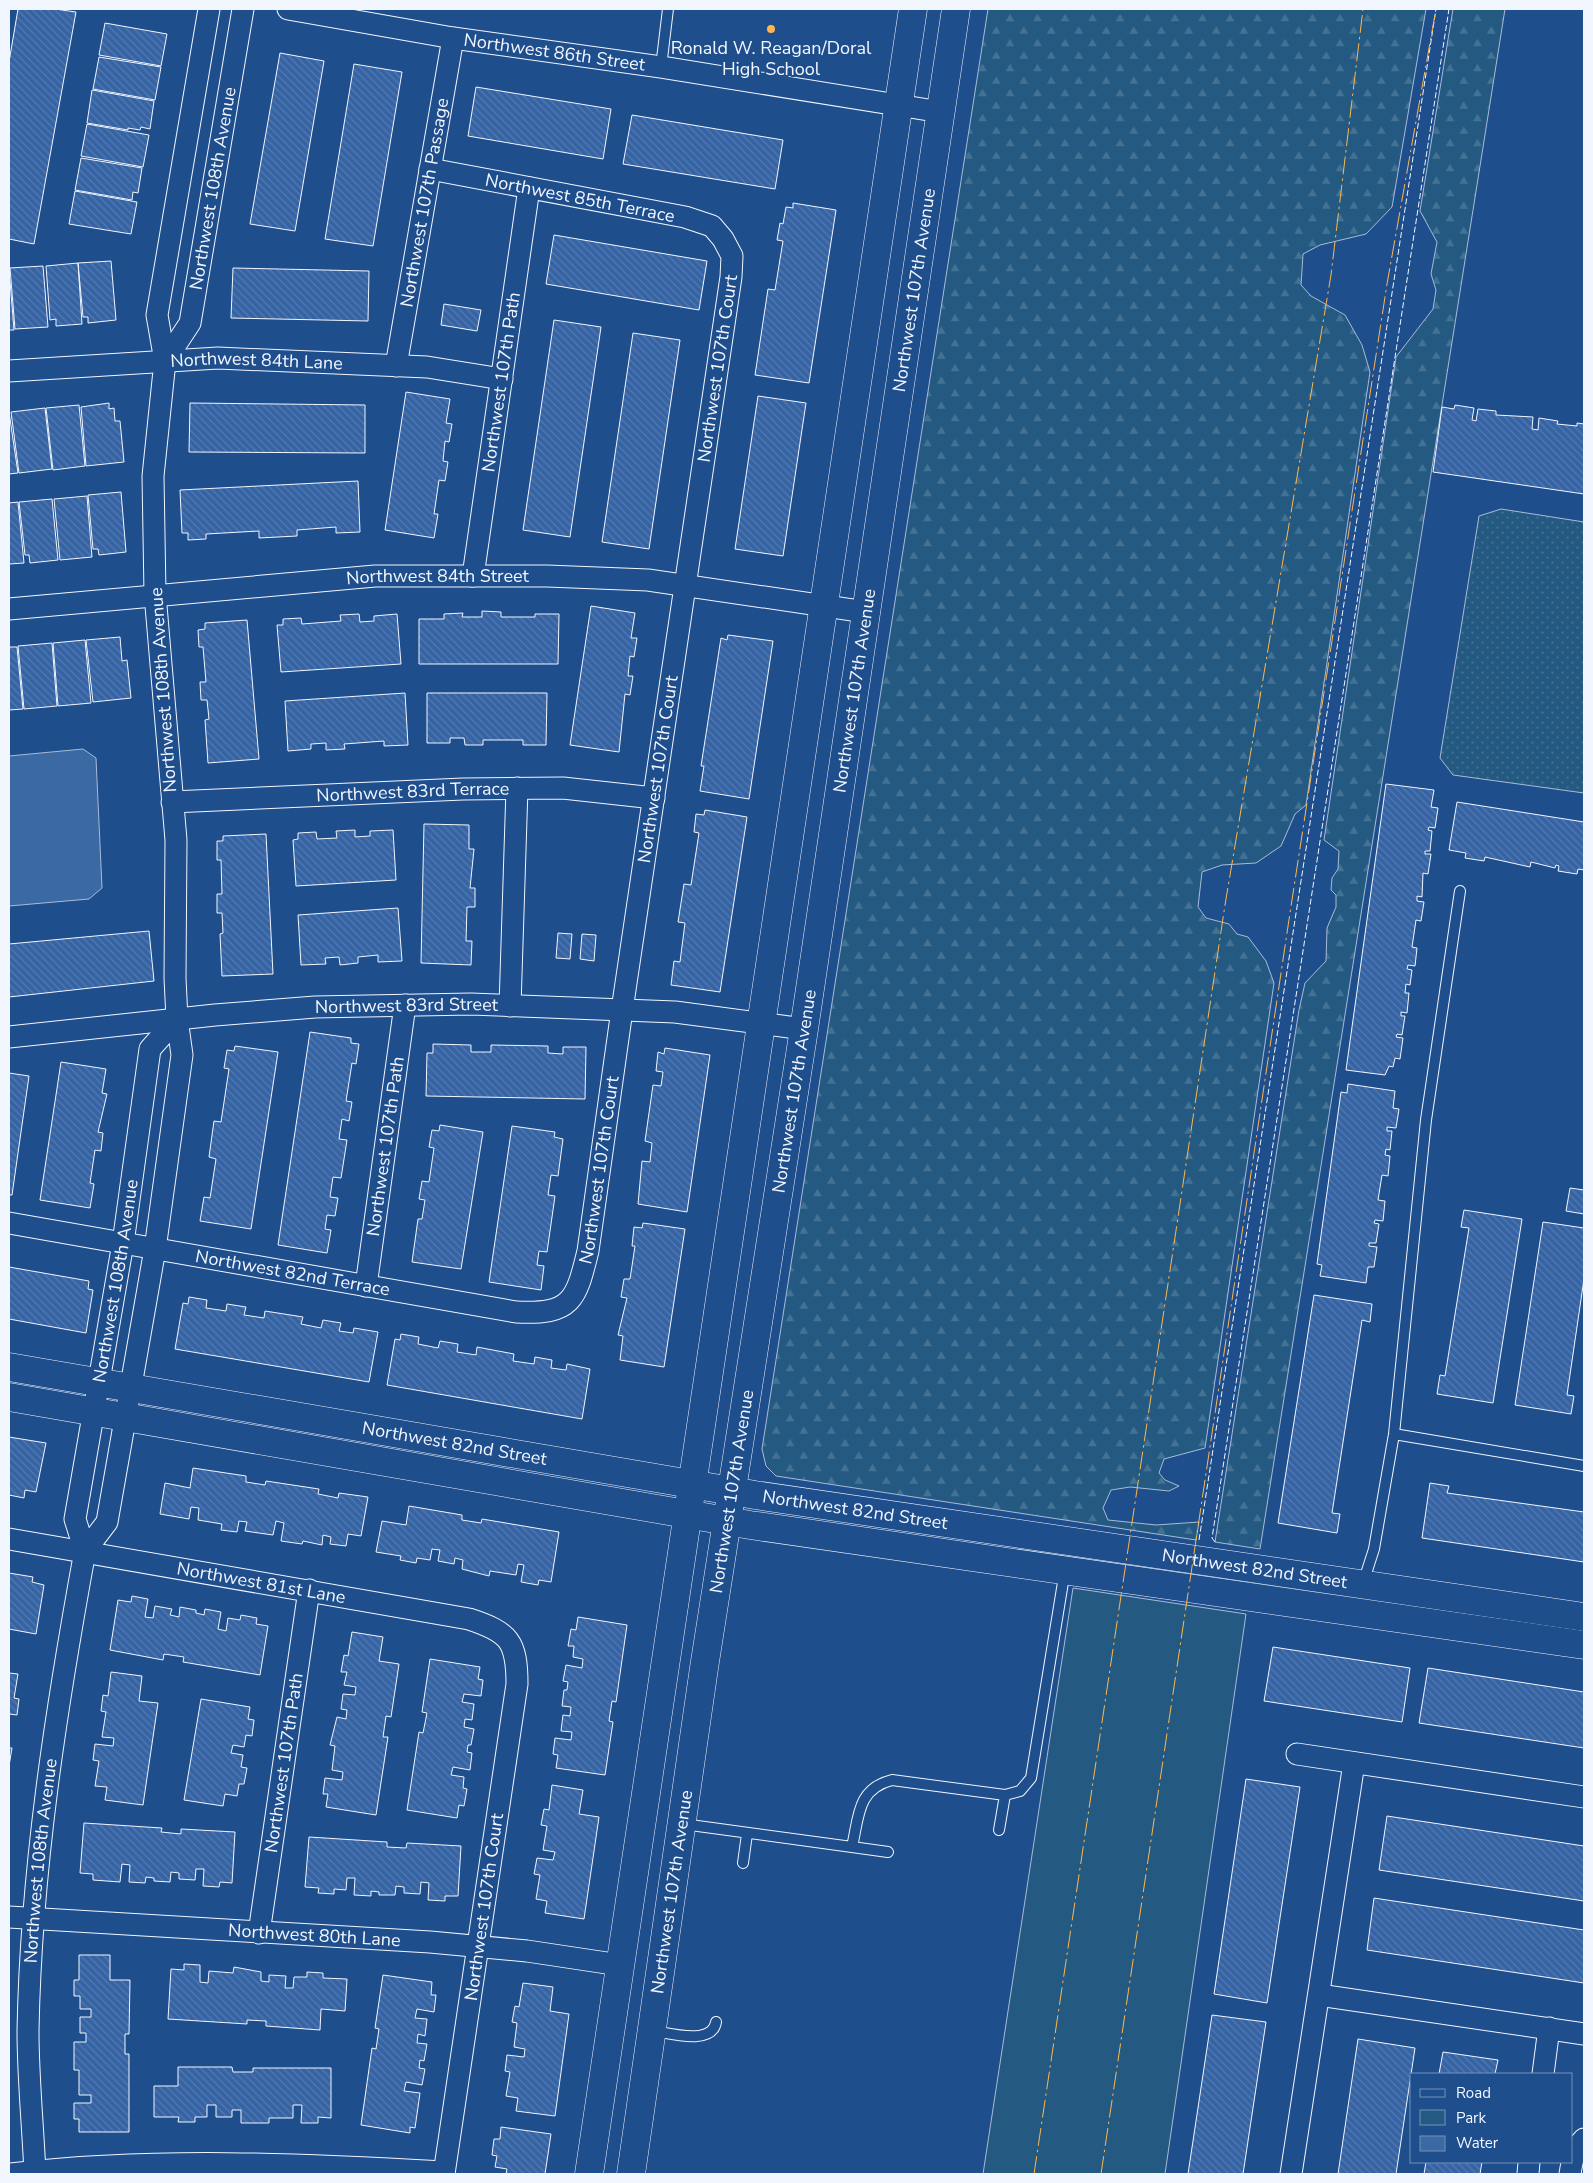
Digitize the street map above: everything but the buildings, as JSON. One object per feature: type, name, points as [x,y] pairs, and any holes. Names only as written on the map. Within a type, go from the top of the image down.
[{"type":"main road","points":[[589,2174],[913,9]]},
{"type":"main road","name":"Northwest 107th Avenue","points":[[631,2174],[727,1521],[804,1030],[956,9]]},
{"type":"main road","name":"Northwest 82nd Street","points":[[9,1366],[732,1491],[1584,1617]]},
{"type":"main road","name":"Northwest 82nd Street","points":[[9,1397],[727,1521],[1584,1645]]},
{"type":"street","name":"Northwest 108th Avenue","points":[[85,1551],[107,1522],[156,1249],[182,1055],[177,1019],[176,840],[155,594],[153,476],[166,361],[157,315],[209,9]]},
{"type":"street","name":"Northwest 108th Avenue","points":[[166,361],[190,323],[243,9]]},
{"type":"street","name":"Northwest 86th Street","points":[[288,9],[453,38],[661,67],[941,112]]},
{"type":"street","name":"Northwest 107th Passage","points":[[396,366],[453,38]]},
{"type":"street","name":"Northwest 85th Terrace","points":[[430,169],[685,217],[712,226],[723,239]]},
{"type":"street","name":"Northwest 107th Path","points":[[474,576],[529,188]]},
{"type":"street","name":"Northwest 107th Court","points":[[573,1298],[581,1281],[588,1251],[731,276],[732,256],[723,239]]},
{"type":"street","name":"Northwest 84th Lane","points":[[9,371],[218,358],[427,367],[502,379]]},
{"type":"street","name":"Northwest 84th Street","points":[[9,609],[155,594],[375,576],[474,576],[648,580],[866,612]]},
{"type":"street","name":"Northwest 83rd Terrace","points":[[172,802],[518,788],[563,788],[654,798]]},
{"type":"street","points":[[510,1006],[518,788]]},
{"type":"street","name":"Northwest 107th Path","points":[[366,1286],[405,1006]]},
{"type":"street","name":"Northwest 83rd Street","points":[[9,1037],[177,1019],[315,1007],[405,1006],[510,1006],[704,1014],[804,1030]]},
{"type":"street","name":"Northwest 108th Avenue","points":[[35,2173],[28,2032],[34,1918],[48,1775],[85,1551],[75,1519],[97,1382],[123,1243],[150,1049],[177,1019]]},
{"type":"street","name":"Northwest 82nd Terrace","points":[[9,1223],[516,1312],[539,1313],[557,1310],[573,1298]]},
{"type":"street","name":"Northwest 81st Lane","points":[[9,1539],[469,1619],[494,1627],[509,1641]]},
{"type":"street","name":"Northwest 107th Path","points":[[259,1933],[308,1590]]},
{"type":"street","name":"Northwest 107th Court","points":[[444,2173],[517,1684],[517,1657],[509,1641]]},
{"type":"street","points":[[1297,1754],[1584,1797]]},
{"type":"street","points":[[1291,2174],[1354,1763]]},
{"type":"street","name":"Northwest 80th Lane","points":[[9,1917],[478,1946],[527,1951],[620,1965]]},
{"type":"street","points":[[1319,1995],[1584,2034]]},
{"type":"street","points":[[1542,2073],[1549,2028]]},
{"type":"street","points":[[1573,2159],[1579,2144],[1584,2139]]},
{"type":"street","points":[[11,2174],[231,2164],[343,2166],[444,2173]]},
{"type":"lane","points":[[661,67],[668,9]]},
{"type":"lane","points":[[1362,1584],[1374,1549],[1394,1434],[1426,1120],[1460,891]]},
{"type":"lane","points":[[1394,1434],[1584,1466]]},
{"type":"lane","points":[[852,1847],[863,1798],[878,1784],[892,1780],[1005,1795],[1020,1791],[1031,1778],[1065,1569]]},
{"type":"lane","points":[[999,1830],[1005,1795]]},
{"type":"lane","points":[[683,1824],[888,1852]]},
{"type":"lane","points":[[742,1862],[747,1834]]},
{"type":"lane","points":[[653,2031],[690,2037],[708,2034],[716,2022]]},
{"type":"green space","points":[[988,9],[1426,9],[1392,207],[1366,234],[1320,245],[1303,254],[1301,285],[1311,296],[1345,315],[1362,345],[1370,372],[1306,805],[1295,814],[1281,846],[1256,863],[1222,865],[1202,872],[1198,907],[1206,918],[1229,924],[1237,934],[1248,937],[1266,961],[1274,983],[1205,1448],[1164,1459],[1159,1473],[1165,1480],[1179,1486],[1169,1491],[1130,1487],[1111,1490],[1103,1508],[1108,1520],[1156,1525],[1199,1522],[1196,1540],[776,1476],[766,1466],[762,1449]]},
{"type":"green space","points":[[1453,9],[1505,9],[1260,1549],[1215,1542],[1299,1010],[1305,983],[1326,961],[1327,928],[1336,907],[1336,895],[1331,890],[1332,878],[1338,869],[1339,851],[1324,840],[1396,357],[1433,309],[1436,290],[1431,274],[1437,242],[1420,211]]},
{"type":"green space","points":[[1501,509],[1584,522],[1584,793],[1453,775],[1440,758],[1479,516]]},
{"type":"green space","points":[[1073,1588],[1246,1614],[1165,2174],[983,2174]]},
{"type":"water","points":[[83,749],[96,758],[102,888],[89,899],[9,906],[9,756]]},
{"type":"fence","points":[[1199,1540],[1436,9]]},
{"type":"fence","points":[[1215,1542],[1212,1538],[1449,9]]},
{"type":"power","points":[[1034,2174],[1225,905],[1331,275],[1363,9]]},
{"type":"power","points":[[1101,2174],[1290,913],[1387,284],[1436,9]]},
{"type":"place","name":"Ronald W. Reagan/Doral High School","points":[[771,29]]}]
